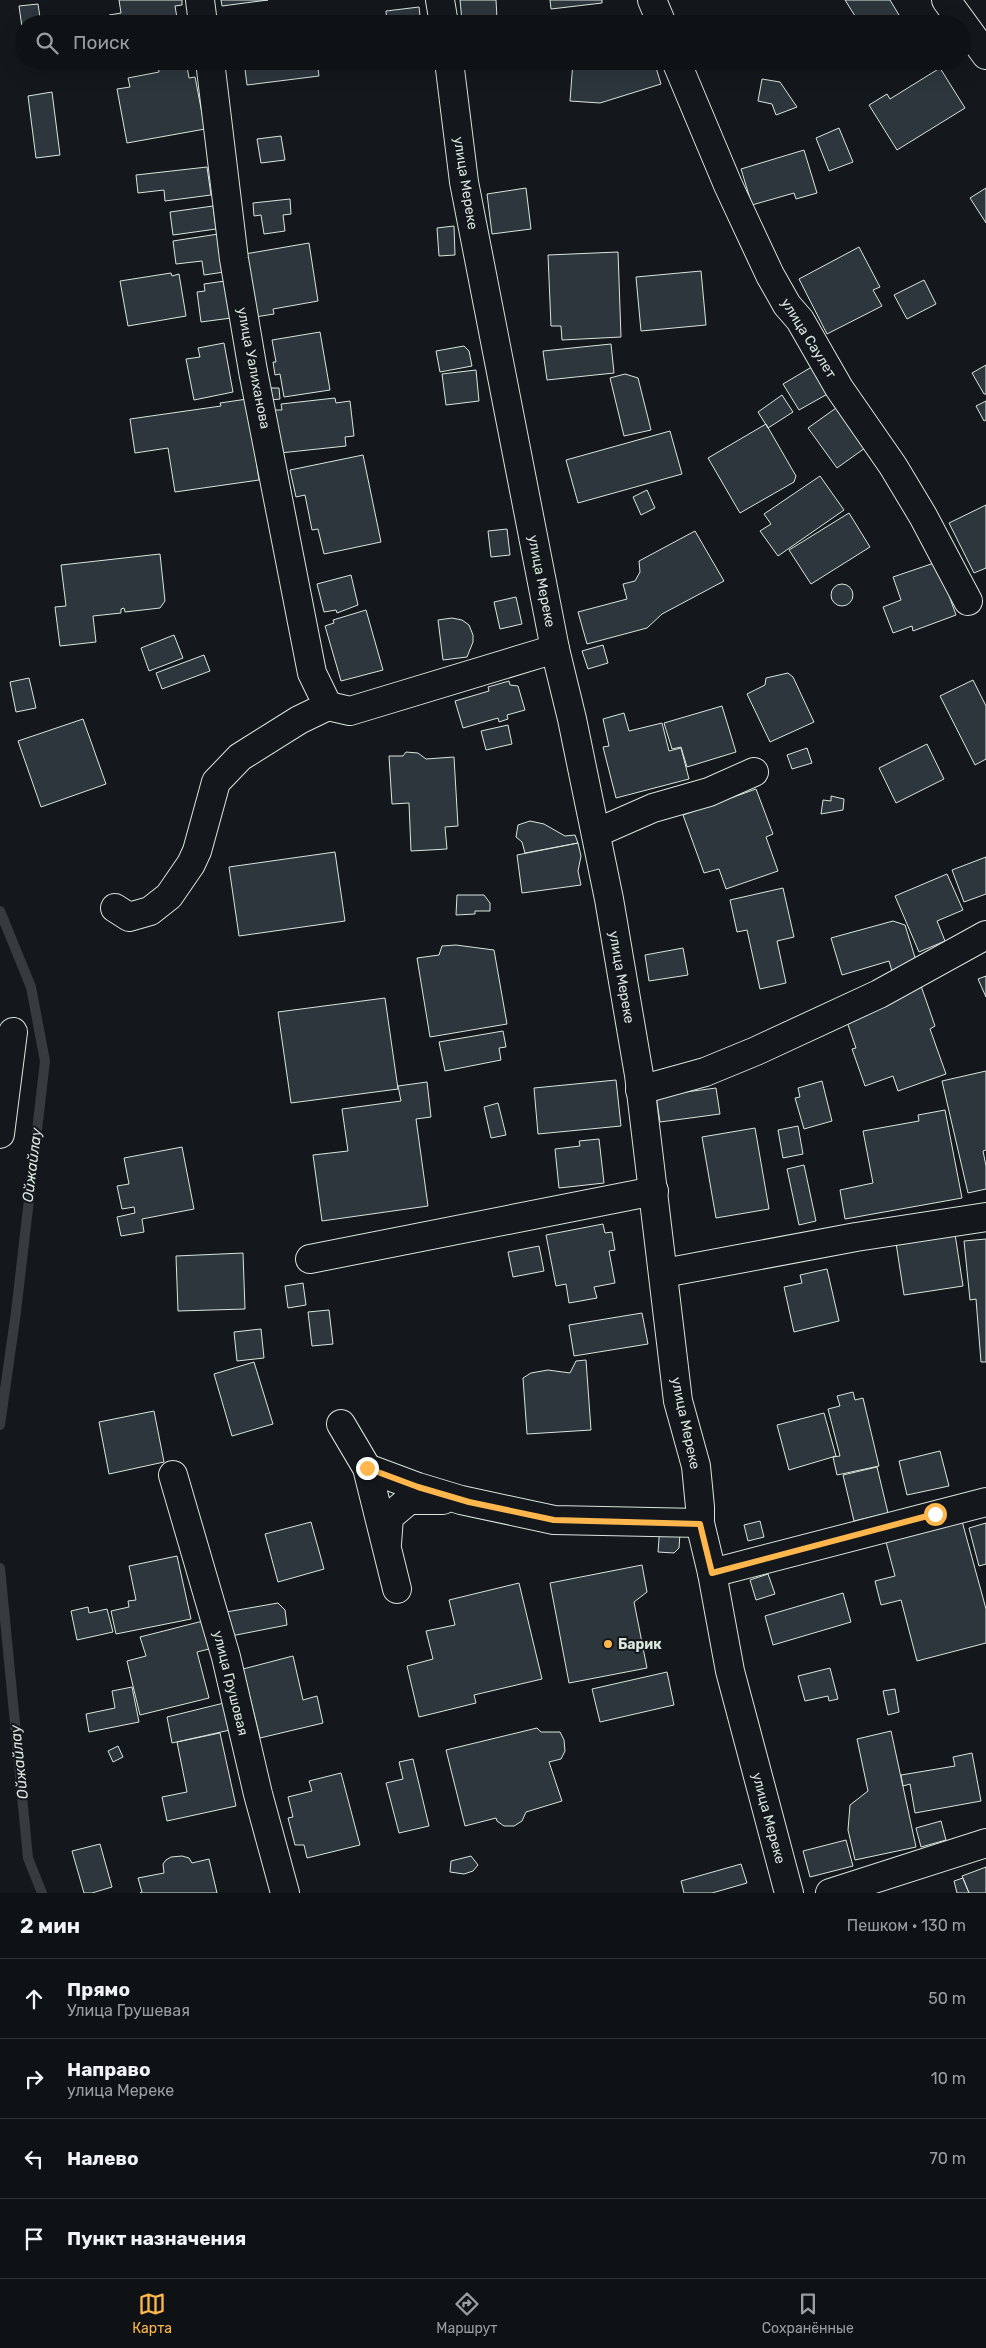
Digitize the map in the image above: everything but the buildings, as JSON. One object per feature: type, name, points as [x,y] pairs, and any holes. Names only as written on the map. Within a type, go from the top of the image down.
[{"type":"street","points":[[200,0],[202,15]]},
{"type":"street","points":[[440,0],[442,15]]},
{"type":"street","points":[[652,0],[658,15]]},
{"type":"street","points":[[946,0],[957,15]]},
{"type":"street","points":[[971,34],[986,55]]},
{"type":"street","name":"улица Уалиханова","points":[[211,70],[234,259],[245,324],[312,673],[328,706]]},
{"type":"street","name":"улица Мереке","points":[[449,70],[464,182],[555,649],[609,899],[640,1090],[654,1191],[678,1401],[696,1466],[700,1524],[712,1573],[730,1671],[789,1893]]},
{"type":"street","name":"улица Саулет","points":[[680,70],[728,185],[770,275],[787,305],[800,320],[840,388],[898,474],[923,516],[968,601]]},
{"type":"street","points":[[115,908],[129,917],[150,911],[169,896],[191,864],[197,851],[216,782],[240,757],[299,720],[328,706],[350,711],[555,649]]},
{"type":"street","points":[[596,833],[653,808],[708,792],[754,772]]},
{"type":"street","points":[[640,1090],[705,1072],[756,1051],[879,994],[986,935]]},
{"type":"street","points":[[0,1134],[13,1032]]},
{"type":"street","points":[[310,1259],[654,1191]]},
{"type":"street","points":[[664,1273],[847,1239],[986,1217]]},
{"type":"street","points":[[341,1424],[367,1468],[397,1589]]},
{"type":"street","points":[[367,1468],[418,1487],[461,1500],[554,1520],[700,1524]]},
{"type":"street","name":"улица Грушовая","points":[[173,1475],[226,1657],[258,1794],[285,1893]]},
{"type":"street","points":[[387,1548],[389,1517],[409,1500],[461,1500]]},
{"type":"street","points":[[712,1573],[986,1502]]},
{"type":"street","points":[[830,1893],[986,1843]]},
{"type":"waterway","name":"Ойжайлау","points":[[0,911],[31,987],[45,1061],[16,1312],[0,1425]]},
{"type":"waterway","name":"Ойжайлау","points":[[0,1568],[28,1858],[42,1893]]},
{"type":"place","name":"Барик","points":[[608,1644]]},
{"type":"route","points":[[367,1468],[418,1487],[469,1502],[554,1520],[700,1524],[712,1573],[935,1514]]}]
